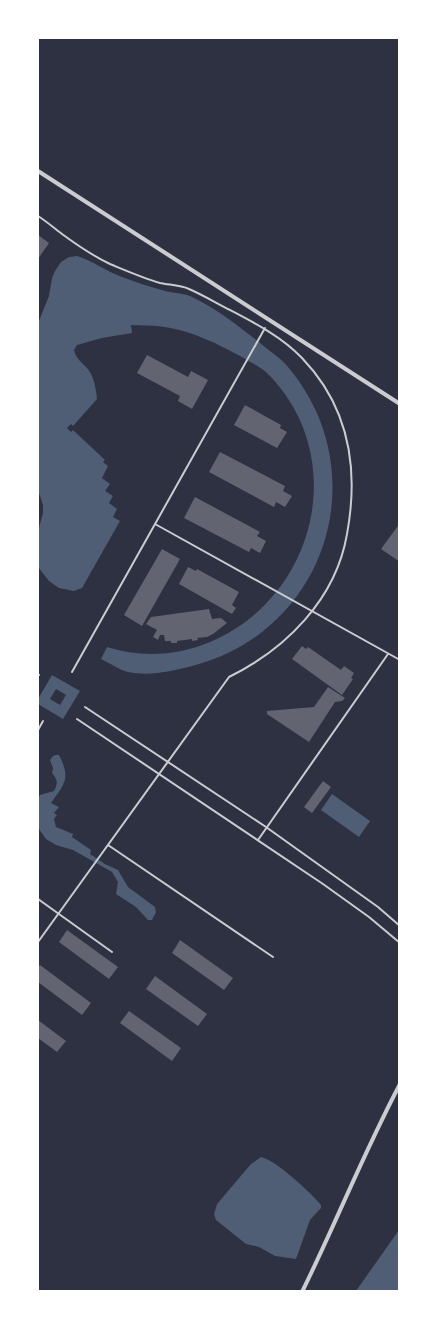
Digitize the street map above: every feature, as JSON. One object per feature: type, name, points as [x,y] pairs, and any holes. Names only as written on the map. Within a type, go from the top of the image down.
[{"type":"street","points":[[38,171],[400,404]]},
{"type":"street","points":[[302,1292],[327,1242],[376,1129],[400,1084]]},
{"type":"lane","points":[[38,216],[77,245],[108,263],[138,276],[188,289],[265,328],[302,358],[331,397],[340,415],[351,458],[353,485],[346,540],[331,580],[319,602],[298,629],[272,652],[248,668],[229,677],[38,942]]},
{"type":"lane","points":[[72,672],[265,328]]},
{"type":"lane","points":[[155,524],[400,660]]},
{"type":"lane","points":[[258,840],[388,654]]},
{"type":"lane","points":[[84,706],[266,828],[378,907],[400,926]]},
{"type":"lane","points":[[77,719],[258,840],[369,917],[400,943]]},
{"type":"lane","points":[[38,730],[43,721]]},
{"type":"lane","points":[[108,845],[273,957]]},
{"type":"lane","points":[[38,899],[112,952]]},
{"type":"water","points":[[77,256],[127,279],[165,291],[190,296],[220,313],[247,333],[288,367],[314,408],[329,452],[332,496],[325,540],[307,580],[280,616],[244,645],[199,664],[146,674],[121,670],[101,659],[107,647],[133,653],[159,654],[197,647],[210,642],[246,621],[275,594],[296,561],[309,524],[314,485],[309,447],[295,410],[270,376],[224,347],[185,332],[165,327],[131,325],[132,333],[102,338],[77,345],[74,350],[75,354],[91,374],[97,399],[73,426],[71,424],[67,428],[71,432],[73,430],[105,460],[103,462],[108,466],[102,478],[110,484],[105,491],[113,496],[109,503],[117,509],[113,517],[120,521],[82,588],[74,591],[59,588],[49,581],[38,567],[38,531],[43,513],[43,505],[38,490],[38,323],[49,296],[55,271],[61,262],[69,257]]},
{"type":"water","points":[[52,675],[80,691],[63,719],[38,704],[38,699]],"holes":[[[56,689],[66,695],[60,705],[50,699]]]},
{"type":"water","points":[[59,755],[63,764],[65,776],[62,786],[51,803],[59,807],[54,813],[57,815],[54,819],[56,827],[73,834],[72,837],[91,850],[90,854],[118,870],[128,887],[155,907],[156,912],[152,920],[148,920],[136,907],[116,894],[118,882],[112,872],[73,850],[56,845],[46,839],[38,827],[38,798],[40,795],[54,791],[57,782],[52,773],[53,768],[50,760]]},
{"type":"water","points":[[332,794],[370,821],[359,837],[321,810]]},
{"type":"water","points":[[261,1157],[284,1170],[321,1205],[321,1208],[310,1220],[296,1259],[275,1256],[259,1247],[246,1244],[216,1220],[214,1214],[217,1204],[251,1164]]},
{"type":"water","points":[[399,1230],[399,1291],[356,1291]]},
{"type":"building","points":[[38,235],[49,243],[38,259]]},
{"type":"building","points":[[147,355],[188,377],[191,371],[208,380],[192,409],[178,401],[180,396],[137,373]]},
{"type":"building","points":[[245,405],[281,425],[280,428],[287,432],[277,448],[234,425]]},
{"type":"building","points":[[220,452],[285,486],[283,491],[292,496],[285,507],[276,502],[274,507],[209,472]]},
{"type":"building","points":[[195,497],[260,532],[257,536],[266,541],[260,553],[251,548],[249,552],[184,518]]},
{"type":"building","points":[[400,523],[400,562],[381,549]]},
{"type":"building","points":[[162,549],[180,559],[142,626],[124,615]]},
{"type":"building","points":[[188,567],[196,571],[197,569],[239,592],[232,605],[236,608],[232,614],[179,584]]},
{"type":"building","points":[[209,609],[212,619],[221,618],[227,623],[213,634],[197,638],[198,640],[192,641],[192,639],[171,643],[171,641],[165,641],[164,635],[160,635],[158,640],[153,637],[157,630],[146,624],[151,617]]},
{"type":"building","points":[[302,646],[306,649],[308,647],[341,670],[344,666],[354,673],[351,678],[353,679],[342,695],[292,659]]},
{"type":"building","points":[[328,687],[345,698],[342,701],[335,702],[309,742],[267,714],[267,711],[314,707]]},
{"type":"building","points":[[323,781],[331,787],[312,813],[304,807]]},
{"type":"building","points":[[67,930],[118,967],[109,979],[59,942]]},
{"type":"building","points":[[180,940],[233,978],[224,990],[172,953]]},
{"type":"building","points":[[40,965],[91,1003],[82,1015],[38,982],[38,968]]},
{"type":"building","points":[[155,976],[207,1014],[198,1026],[146,989]]},
{"type":"building","points":[[129,1011],[181,1048],[172,1061],[120,1023]]},
{"type":"building","points":[[38,1020],[66,1041],[57,1052],[38,1038]]}]
